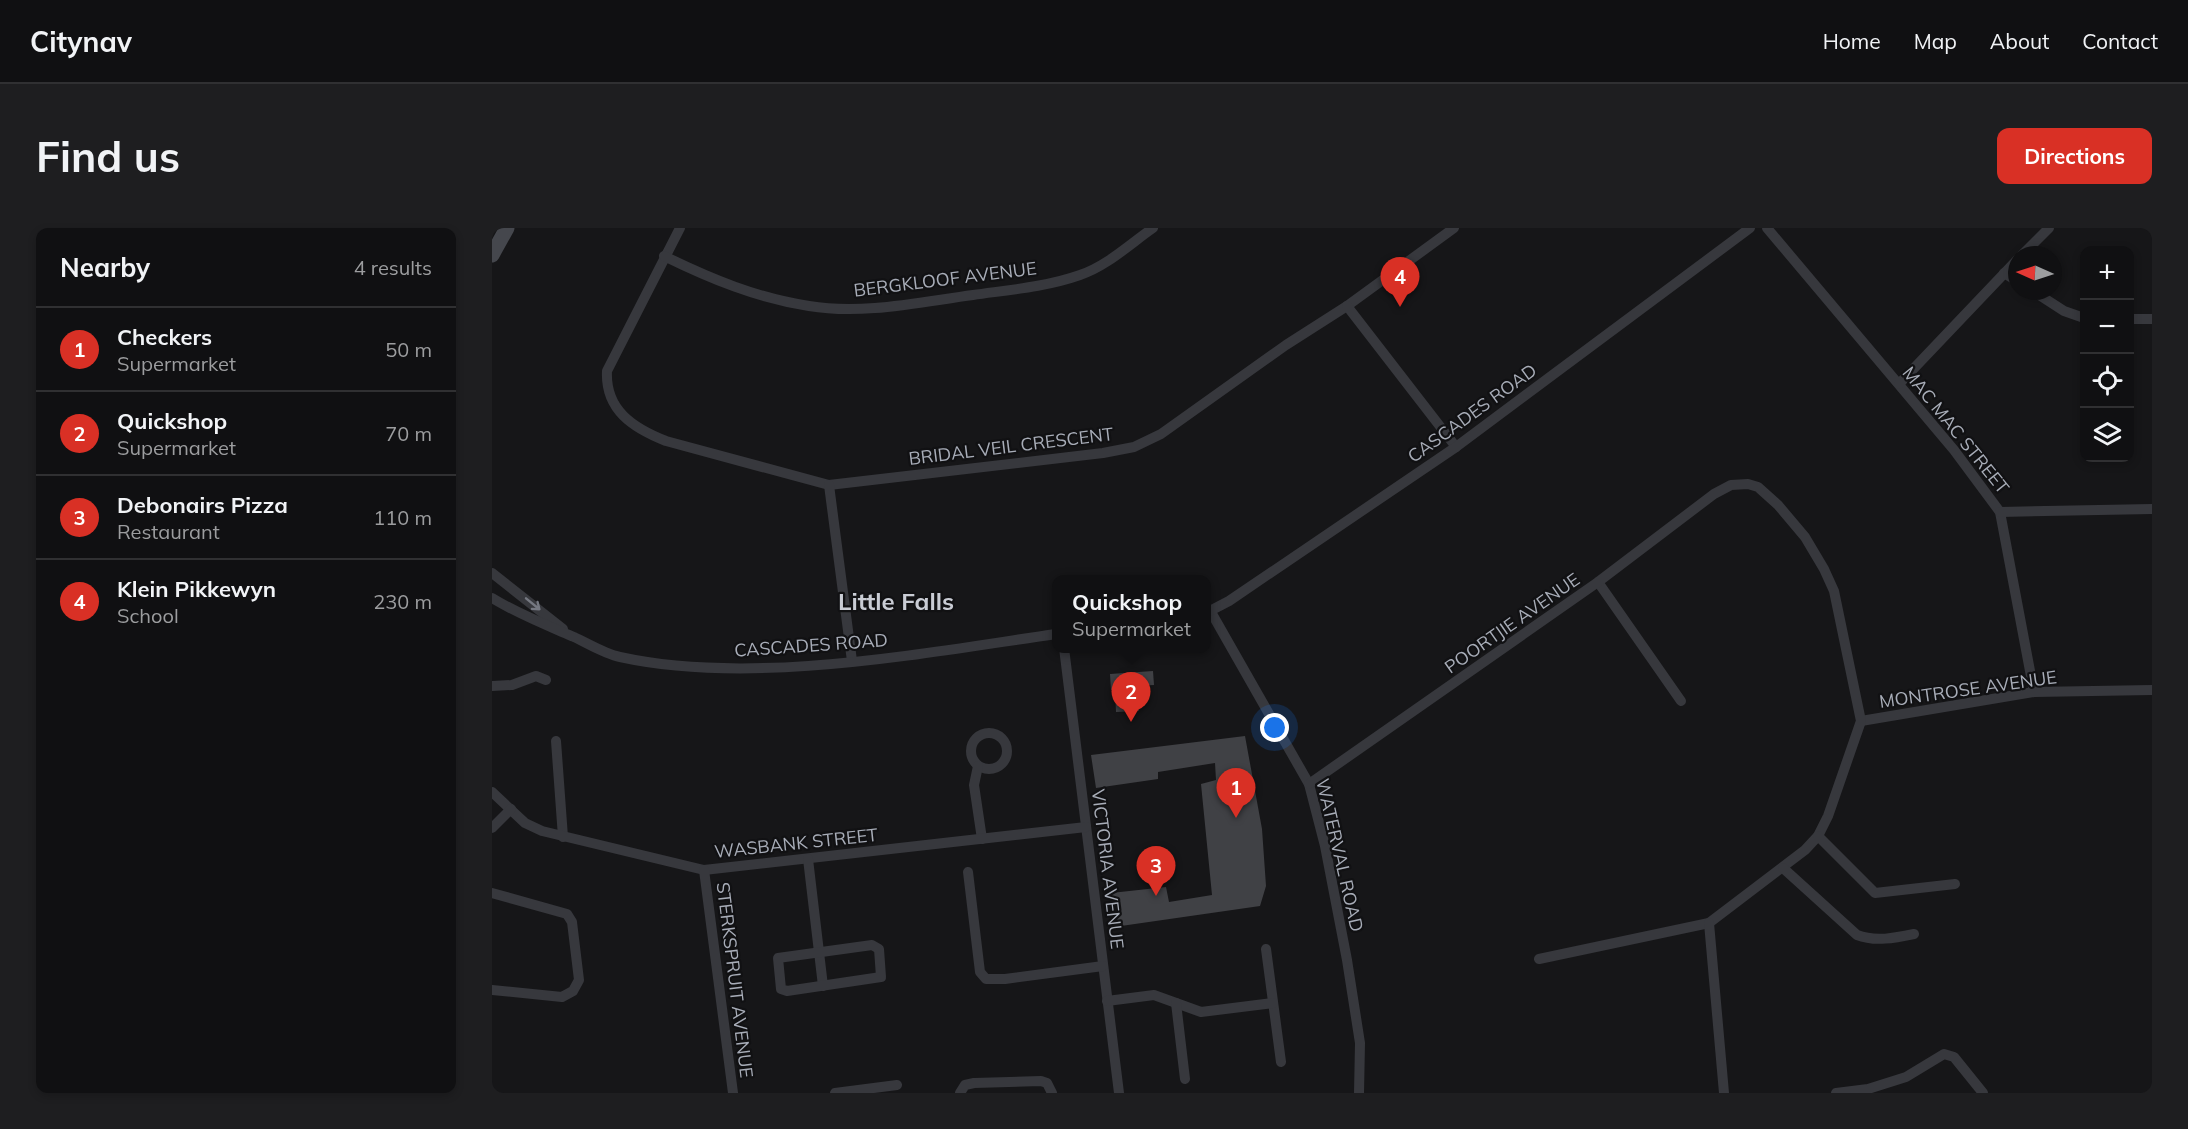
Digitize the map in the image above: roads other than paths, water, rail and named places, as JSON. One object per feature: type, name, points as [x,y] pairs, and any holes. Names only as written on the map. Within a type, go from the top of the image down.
[{"type":"main road","points":[[492,255],[507,228]]},
{"type":"street","points":[[664,256],[680,228]]},
{"type":"street","name":"BERGKLOOF AVENUE","points":[[664,256],[715,281],[748,293],[810,307],[896,306],[1032,286],[1081,275],[1100,266],[1153,228]]},
{"type":"street","name":"BRIDAL VEIL CRESCENT","points":[[664,256],[607,371],[606,387],[610,400],[643,432],[666,441],[829,485],[1103,453],[1134,447],[1161,434],[1286,345],[1347,306],[1454,228]]},
{"type":"street","name":"CASCADES ROAD","points":[[1211,611],[1456,447],[1750,228]]},
{"type":"street","name":"MAC MAC STREET","points":[[1767,228],[1899,384],[1974,476],[2000,512],[2034,692]]},
{"type":"street","points":[[2031,246],[2049,228]]},
{"type":"street","points":[[1899,384],[2008,269]]},
{"type":"street","points":[[2004,273],[2008,275]]},
{"type":"street","points":[[2047,300],[2064,311],[2080,316]]},
{"type":"street","points":[[1347,306],[1456,447]]},
{"type":"street","points":[[2134,319],[2152,319]]},
{"type":"street","name":"POORTJIE AVENUE","points":[[1309,784],[1598,582],[1714,495],[1731,485],[1748,484],[1758,487],[1772,499],[1805,537],[1824,568],[1834,591],[1861,721]]},
{"type":"street","points":[[829,485],[852,661]]},
{"type":"street","points":[[2000,512],[2152,509]]},
{"type":"street","name":"CASCADES ROAD","points":[[492,573],[573,637]]},
{"type":"street","points":[[1598,582],[1681,701]]},
{"type":"street","name":"CASCADES ROAD","points":[[492,598],[511,610],[618,657],[693,666],[748,669],[852,661],[1052,635]]},
{"type":"street","name":"WATERVAL ROAD","points":[[1211,615],[1281,730],[1309,784],[1325,846],[1347,960],[1360,1043],[1359,1093]]},
{"type":"street","name":"VICTORIA AVENUE","points":[[1065,653],[1119,1093]]},
{"type":"street","points":[[492,686],[507,686],[536,676],[546,680]]},
{"type":"street","name":"MONTROSE AVENUE","points":[[1861,721],[2034,692],[2152,690]]},
{"type":"street","points":[[1539,959],[1709,923],[1783,868],[1818,836],[1828,816],[1861,721]]},
{"type":"street","points":[[556,741],[563,837]]},
{"type":"street","points":[[978,766],[974,785],[982,839]]},
{"type":"street","name":"WASBANK STREET","points":[[492,792],[525,823],[563,837],[704,870],[1086,827]]},
{"type":"street","points":[[492,828],[511,809]]},
{"type":"street","points":[[1818,836],[1875,893],[1955,884]]},
{"type":"street","points":[[808,859],[823,986]]},
{"type":"street","points":[[1783,868],[1857,935],[1865,938],[1893,938],[1914,934]]},
{"type":"street","name":"STERKSPRUIT AVENUE","points":[[704,870],[733,1093]]},
{"type":"street","points":[[968,872],[980,972],[986,979],[1005,979],[1103,966]]},
{"type":"street","points":[[492,893],[567,914],[572,922],[579,980],[573,992],[562,997],[492,990]]},
{"type":"street","points":[[1709,923],[1724,1093]]},
{"type":"street","points":[[875,945],[879,950],[882,971],[878,978],[823,986],[783,991],[779,986],[776,962],[780,957],[818,951],[875,945]]},
{"type":"street","points":[[1266,949],[1281,1062]]},
{"type":"street","points":[[1107,1001],[1154,995],[1201,1012],[1273,1003]]},
{"type":"street","points":[[1176,1003],[1185,1079]]},
{"type":"street","points":[[1836,1093],[1868,1089],[1906,1077],[1944,1054],[1954,1057],[1983,1093]]},
{"type":"street","points":[[960,1093],[965,1085],[974,1083],[1041,1081],[1047,1083],[1052,1093]]},
{"type":"street","points":[[836,1093],[897,1085]]},
{"type":"place","name":"Klein Pikkewyn","points":[[1400,307]]},
{"type":"place","name":"Quickshop","points":[[1131,722]]},
{"type":"place","name":"Checkers","points":[[1236,818]]},
{"type":"place","name":"Debonairs Pizza","points":[[1156,896]]},
{"type":"district","name":"Little Falls","points":[[896,601]]}]
